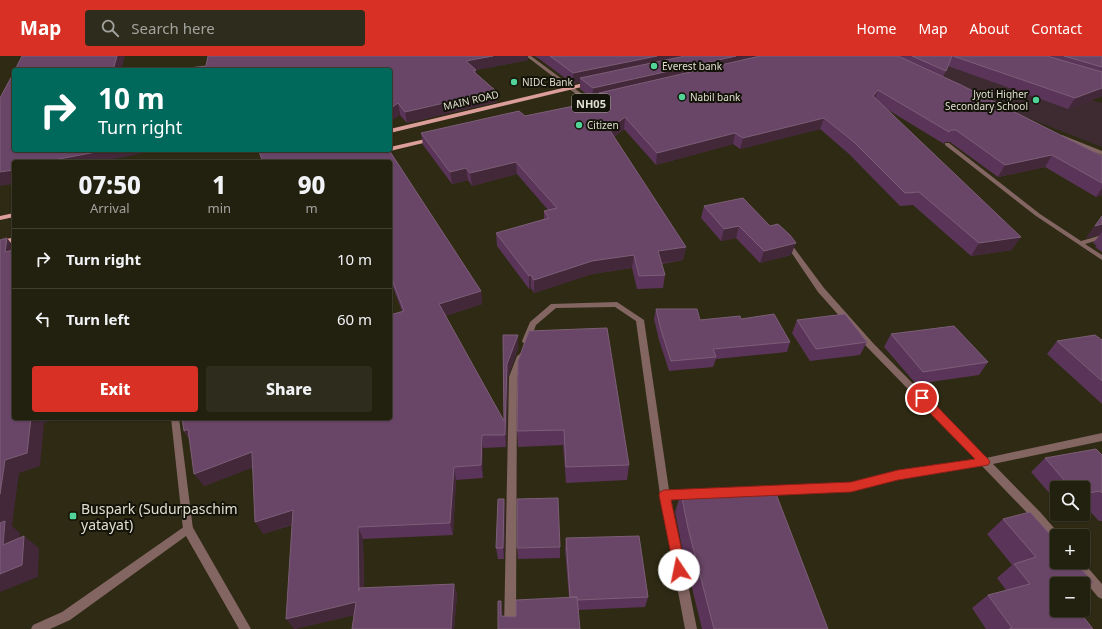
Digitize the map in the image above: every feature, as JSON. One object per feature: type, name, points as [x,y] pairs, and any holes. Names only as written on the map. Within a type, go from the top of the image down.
[{"type":"main road","name":"MAIN ROAD","points":[[392,131],[600,81]]},
{"type":"main road","name":"NH05","points":[[584,105],[599,101]]},
{"type":"main road","points":[[392,149],[444,136]]},
{"type":"main road","points":[[272,160],[282,156]]},
{"type":"main road","points":[[0,218],[12,215]]},
{"type":"main road","points":[[0,244],[12,241]]},
{"type":"street","points":[[528,56],[591,103]]},
{"type":"street","points":[[1058,136],[1102,153]]},
{"type":"street","points":[[947,144],[1038,215],[1102,258]]},
{"type":"street","points":[[1080,243],[1102,237]]},
{"type":"street","points":[[790,246],[821,290],[870,345],[1050,531]]},
{"type":"street","points":[[510,629],[513,377],[533,324],[554,306],[617,304],[640,320],[664,495],[691,629]]},
{"type":"street","points":[[175,420],[188,529],[245,629]]},
{"type":"street","points":[[758,491],[851,487],[898,475],[984,462],[1102,437]]},
{"type":"street","points":[[664,495],[703,494]]},
{"type":"street","points":[[37,629],[66,616],[188,529]]},
{"type":"street","points":[[1082,569],[1102,592]]},
{"type":"shaded area","name":"Jyoti Higher Secondary School","points":[[895,56],[977,56],[1077,96],[1102,103],[1102,147],[962,92]]},
{"type":"building","points":[[22,56],[117,56],[114,68],[16,68]]},
{"type":"building","points":[[208,56],[493,56],[466,61],[476,70],[473,71],[496,91],[405,112],[398,103],[392,108],[392,68],[189,68],[206,66]]},
{"type":"building","points":[[550,56],[657,56],[573,73]]},
{"type":"building","points":[[685,56],[736,56],[593,88],[580,78]]},
{"type":"building","points":[[760,56],[898,56],[961,85],[1102,156],[1102,183],[1052,155],[1005,165],[956,130],[951,130],[949,132],[878,90],[873,96],[1021,237],[979,243],[919,192],[905,193],[854,142],[824,118],[743,138],[735,133],[657,153],[625,117],[609,129],[686,247],[658,251],[665,275],[639,276],[634,255],[592,261],[534,280],[531,275],[529,276],[496,233],[549,218],[544,211],[557,208],[516,162],[470,173],[466,168],[450,172],[421,133],[519,111],[525,116],[593,102],[589,98],[603,95],[599,93]]},
{"type":"building","points":[[912,56],[952,56],[946,71]]},
{"type":"building","points":[[953,56],[1047,56],[1102,72],[1102,88],[1075,98]]},
{"type":"building","points":[[1064,56],[1102,56],[1102,67]]},
{"type":"building","points":[[12,76],[12,152],[96,152],[54,160],[12,160],[12,170],[0,172],[0,98]]},
{"type":"building","points":[[259,152],[390,152],[481,291],[439,304],[504,421],[503,335],[518,335],[507,364],[505,435],[482,435],[481,465],[454,467],[450,523],[358,527],[359,591],[359,588],[454,584],[451,629],[352,629],[356,602],[286,619],[293,510],[255,522],[252,452],[194,474],[188,429],[184,431],[182,420],[392,420],[392,314],[404,311],[392,279],[392,160],[262,160]]},
{"type":"building","points":[[743,198],[770,226],[778,224],[796,243],[764,251],[739,226],[724,229],[704,206]]},
{"type":"building","points":[[1102,216],[1102,224],[1095,226]]},
{"type":"building","points":[[7,238],[5,252],[12,250],[12,420],[31,420],[27,453],[5,460],[0,494],[0,240]]},
{"type":"building","points":[[656,309],[697,309],[700,320],[740,316],[741,319],[774,314],[790,342],[713,349],[716,357],[671,361]]},
{"type":"building","points":[[845,314],[867,342],[816,349],[797,320]]},
{"type":"building","points":[[954,326],[988,362],[923,372],[891,334]]},
{"type":"building","points":[[607,328],[629,465],[566,467],[564,430],[517,431],[518,361],[529,331]]},
{"type":"building","points":[[1095,335],[1102,340],[1102,381],[1057,341]]},
{"type":"building","points":[[1096,449],[1102,455],[1102,493],[1100,491],[1090,493],[1090,481],[1065,481],[1045,458]]},
{"type":"building","points":[[773,486],[828,629],[714,629],[688,528],[681,493]]},
{"type":"building","points":[[558,498],[560,547],[517,548],[517,499]]},
{"type":"building","points":[[498,499],[504,499],[503,548],[496,548]]},
{"type":"building","points":[[1030,512],[1050,534],[1050,569],[1081,569],[1088,577],[1050,577],[1050,617],[1084,617],[1093,629],[1009,629],[1012,628],[988,595],[1030,584],[1014,564],[1036,557],[1003,519]]},
{"type":"building","points":[[5,521],[3,545],[24,536],[22,565],[0,574],[0,523]]},
{"type":"building","points":[[639,536],[648,597],[578,600],[577,597],[570,597],[566,538]]},
{"type":"building","points":[[577,597],[580,629],[498,629],[498,601],[501,601],[501,616],[515,617],[516,600]]},
{"type":"place","name":"Everest bank","points":[[654,66]]},
{"type":"place","name":"NIDC Bank","points":[[514,82]]},
{"type":"place","name":"Nabil bank","points":[[682,97]]},
{"type":"place","name":"Jyoti Higher Secondary School","points":[[1036,100]]},
{"type":"place","name":"Citizen","points":[[579,125]]},
{"type":"place","name":"Buspark (Sudurpaschim yatayat)","points":[[73,516]]},
{"type":"route","points":[[679,570],[664,495],[851,487],[898,475],[984,462],[922,398]]}]
